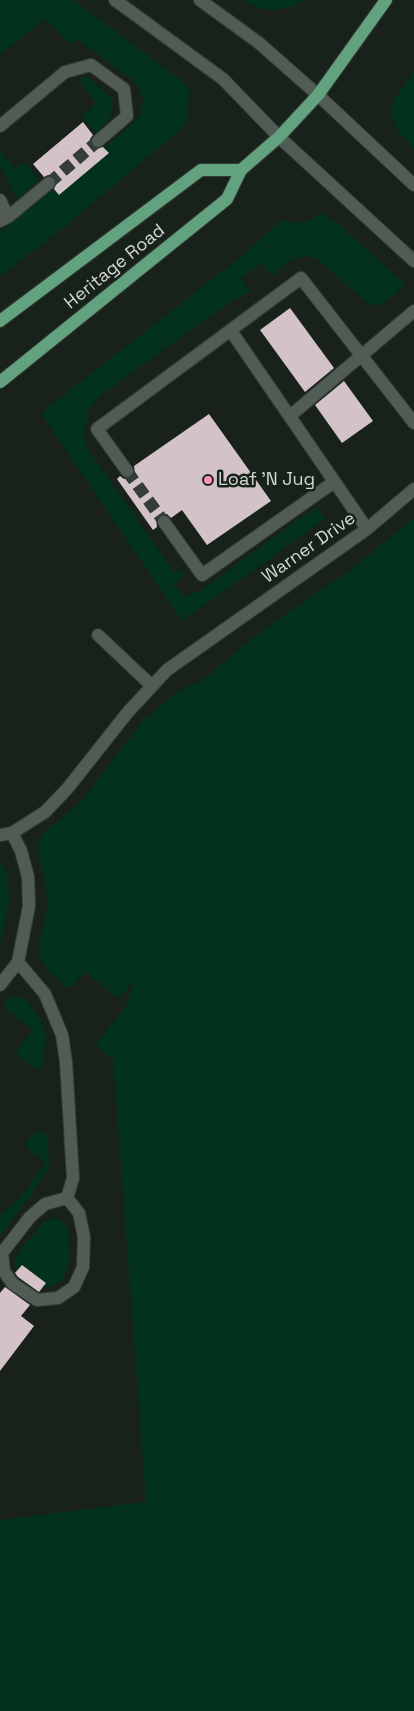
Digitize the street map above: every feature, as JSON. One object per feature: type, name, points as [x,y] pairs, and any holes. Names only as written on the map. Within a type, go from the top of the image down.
[{"type":"main road","name":"Heritage Road","points":[[0,382],[227,199],[241,170],[279,137],[318,95],[386,0]]},
{"type":"main road","name":"Heritage Road","points":[[0,321],[201,170],[241,170]]},
{"type":"street","points":[[116,0],[223,79],[279,137],[414,261]]},
{"type":"street","points":[[200,0],[259,43],[318,95],[414,185]]},
{"type":"street","points":[[0,126],[64,72],[92,65],[124,88],[127,116],[98,141]]},
{"type":"street","points":[[0,200],[4,219],[49,183]]},
{"type":"street","points":[[127,471],[97,428],[301,278],[414,422]]},
{"type":"street","points":[[290,416],[414,311]]},
{"type":"street","points":[[231,331],[367,529]]},
{"type":"street","points":[[164,522],[202,575],[334,482]]},
{"type":"street","name":"Warner Drive","points":[[6,834],[45,812],[67,789],[128,712],[167,670],[367,529],[414,489]]},
{"type":"street","points":[[98,635],[152,686]]},
{"type":"street","points":[[0,985],[18,962],[29,906],[28,877],[21,852],[6,834]]},
{"type":"street","points":[[18,962],[45,994],[62,1035],[66,1062],[73,1178],[67,1198]]},
{"type":"street","points":[[67,1198],[79,1213],[84,1237],[84,1268],[74,1287],[58,1298],[37,1300],[12,1283],[4,1271],[2,1253],[30,1217],[45,1204],[67,1198]]},
{"type":"green space","points":[[0,0],[73,0],[182,81],[189,90],[188,112],[185,124],[179,131],[57,233],[0,276],[0,232],[54,189],[59,195],[108,154],[104,147],[135,122],[141,113],[143,99],[138,86],[130,78],[78,40],[72,43],[68,41],[44,19],[0,55]]},
{"type":"green space","points":[[243,0],[303,0],[295,6],[273,10],[257,8]]},
{"type":"green space","points":[[414,71],[414,149],[398,131],[391,116],[394,100]]},
{"type":"green space","points":[[83,77],[87,77],[105,92],[113,105],[110,118],[96,133],[82,116],[96,103],[81,84]]},
{"type":"green space","points":[[0,150],[15,169],[24,162],[39,180],[18,199],[0,166]]},
{"type":"green space","points":[[320,212],[340,226],[405,284],[384,303],[377,306],[366,302],[316,258],[306,256],[293,259],[272,275],[261,263],[241,279],[251,292],[235,299],[185,334],[101,395],[88,410],[84,438],[88,450],[175,573],[181,569],[184,575],[174,584],[185,598],[195,591],[197,593],[316,507],[325,519],[182,621],[41,413],[242,256],[281,220],[290,223],[313,220]]},
{"type":"green space","points":[[414,518],[414,1711],[0,1711],[0,1520],[146,1502],[113,1059],[96,1044],[126,1006],[135,980],[119,999],[85,972],[71,987],[66,987],[46,968],[41,959],[39,947],[47,906],[46,884],[39,859],[38,846],[43,834],[82,801],[141,723],[177,692],[203,680],[256,635],[349,571]]},
{"type":"green space","points":[[0,862],[4,867],[8,881],[9,903],[0,945]]},
{"type":"green space","points":[[15,996],[25,999],[41,1020],[46,1033],[43,1060],[39,1071],[16,1053],[32,1029],[5,1008],[5,1004],[9,999]]},
{"type":"green space","points":[[38,1130],[46,1134],[49,1167],[31,1195],[0,1236],[0,1216],[20,1198],[46,1163],[26,1148],[27,1141]]},
{"type":"green space","points":[[53,1218],[60,1220],[66,1226],[69,1233],[70,1261],[63,1279],[50,1287],[42,1288],[46,1284],[22,1265],[17,1271],[15,1261],[20,1250],[44,1222]]},
{"type":"building","points":[[83,122],[93,135],[90,139],[92,146],[96,149],[103,147],[109,153],[59,195],[54,189],[57,182],[55,177],[48,175],[44,177],[33,164]]},
{"type":"building","points":[[290,308],[334,368],[305,392],[260,330]]},
{"type":"building","points":[[344,381],[373,421],[342,443],[315,405]]},
{"type":"building","name":"Loaf 'N Jug","points":[[209,414],[271,501],[207,545],[182,510],[171,518],[167,514],[160,515],[156,519],[157,527],[153,530],[117,479],[120,476],[124,479],[131,478],[135,474],[134,466]]},
{"type":"building","points":[[22,1265],[46,1283],[39,1292],[15,1273]]},
{"type":"building","points":[[5,1287],[30,1305],[21,1316],[34,1326],[0,1371],[0,1293]]},
{"type":"tunnel","points":[[49,183],[98,141]]},
{"type":"tunnel","points":[[127,471],[164,522]]},
{"type":"place","name":"Loaf 'N Jug","points":[[208,480]]}]
